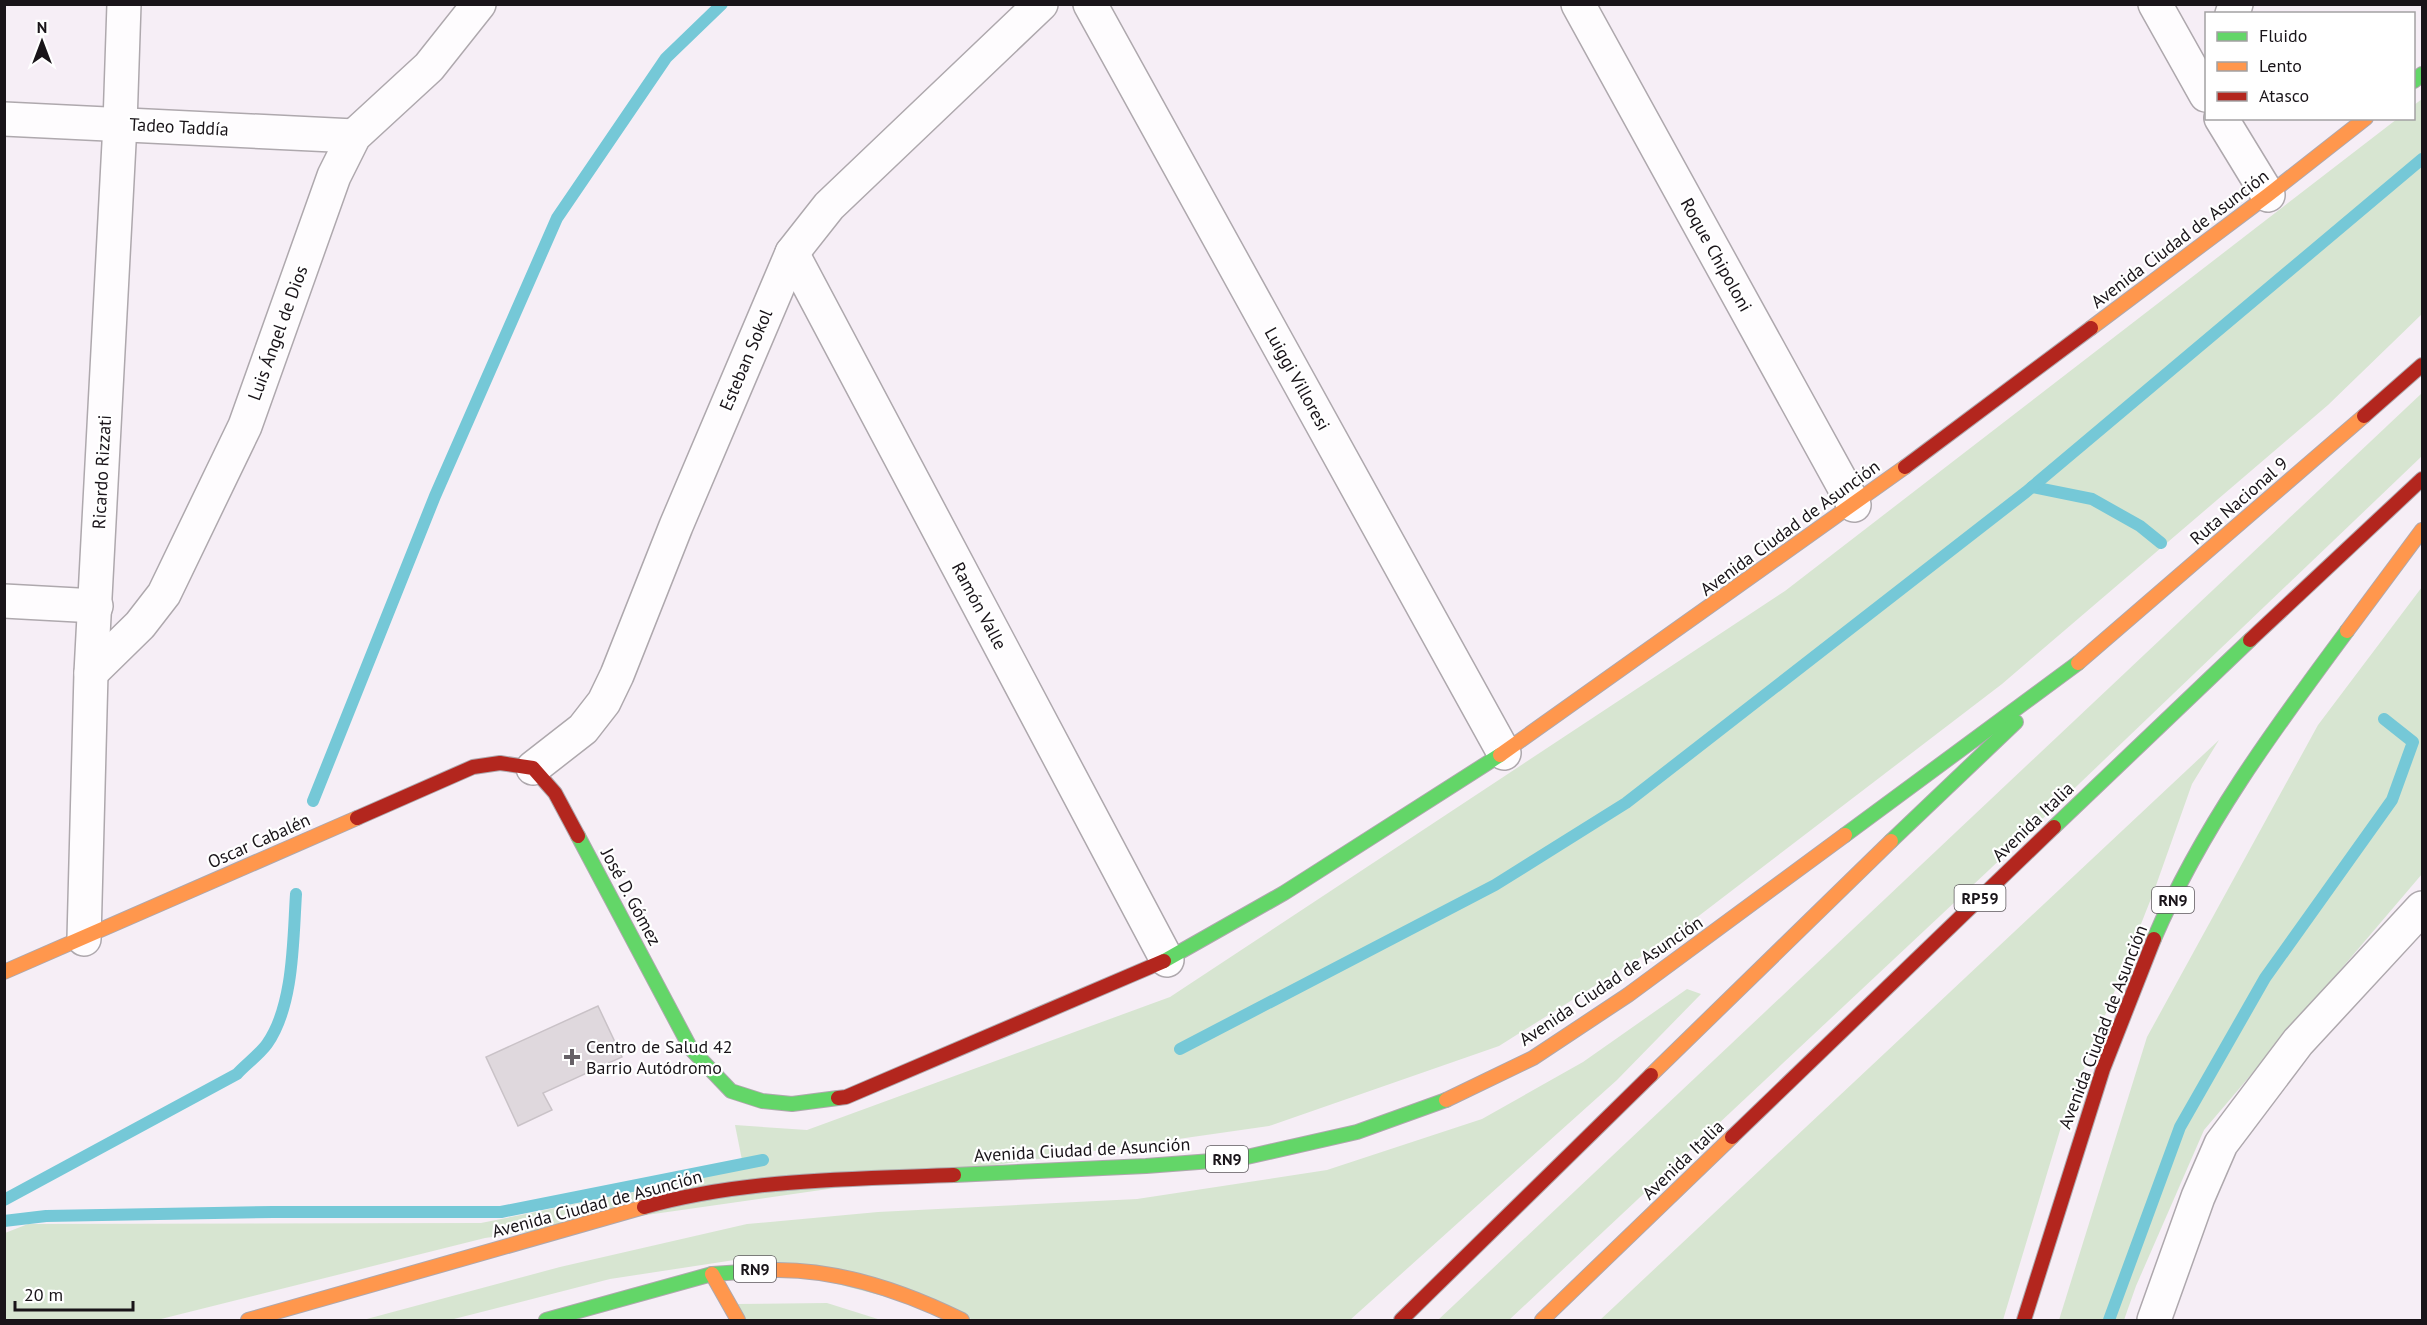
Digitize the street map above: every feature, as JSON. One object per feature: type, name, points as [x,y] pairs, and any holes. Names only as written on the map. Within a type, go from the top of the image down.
[{"type":"main road","name":"Avenida Ciudad de Asunción","points":[[691,1049],[731,1091],[762,1101],[792,1104],[846,1097],[1167,960],[1284,892],[1504,753],[1854,506],[2268,195],[2363,120]]},
{"type":"main road","name":"Ruta Nacional 9","points":[[2078,663],[2422,365]]},
{"type":"main road","name":"Avenida Italia","points":[[1542,1320],[2162,723],[2422,479]]},
{"type":"main road","name":"Avenida Ciudad de Asunción","points":[[2024,1320],[2087,1112],[2125,1008],[2162,920],[2227,801],[2291,706],[2422,530]]},
{"type":"main road","name":"Avenida Ciudad de Asunción","points":[[248,1320],[659,1203],[718,1190],[810,1181],[1146,1166],[1238,1159],[1357,1132],[1439,1103],[1533,1058],[1628,995],[2078,663]]},
{"type":"main road","points":[[1401,1320],[1858,872],[2078,663]]},
{"type":"main road","name":"Oscar Cabalén","points":[[4,972],[84,939],[472,767],[500,763],[533,768]]},
{"type":"main road","name":"José D. Gómez","points":[[533,768],[555,793],[691,1049]]},
{"type":"main road","name":"RN9","points":[[546,1320],[712,1274],[740,1269],[798,1270],[877,1285],[962,1320]]},
{"type":"main road","points":[[712,1274],[738,1320]]},
{"type":"street","name":"Ricardo Rizzati","points":[[84,939],[92,673],[124,4]]},
{"type":"street","name":"Luis Ángel de Dios","points":[[92,673],[140,625],[164,594],[245,426],[334,176],[354,136],[429,67],[479,4]]},
{"type":"street","name":"Esteban Sokol","points":[[533,768],[582,729],[604,702],[792,253],[829,206],[1041,4]]},
{"type":"street","name":"Luiggi Villoresi","points":[[1090,4],[1504,753]]},
{"type":"street","name":"Roque Chipoloni","points":[[1578,4],[1854,506]]},
{"type":"street","points":[[2155,4],[2205,87]]},
{"type":"street","name":"Tadeo Taddía","points":[[4,119],[354,136]]},
{"type":"street","points":[[2222,120],[2268,195]]},
{"type":"street","name":"Ramón Valle","points":[[792,253],[1167,960]]},
{"type":"street","points":[[4,601],[96,606]]},
{"type":"street","points":[[2154,1320],[2198,1197],[2221,1144],[2298,1042],[2422,908]]},
{"type":"green space","points":[[2422,99],[2422,314],[2328,405],[2002,684],[1666,941],[1499,1046],[1269,1126],[485,1238],[157,1320],[5,1320],[5,1233],[28,1224],[481,1223],[644,1190],[743,1165],[735,1125],[807,1130],[1170,997],[1785,591],[2396,120],[2415,120],[2415,104]]},
{"type":"green space","points":[[2422,393],[2422,456],[1989,870],[1509,1320],[1438,1320]]},
{"type":"green space","points":[[2422,587],[2422,874],[2204,1130],[2136,1286],[2124,1320],[2059,1320],[2147,1037],[2318,725]]},
{"type":"green space","points":[[2219,740],[2192,784],[2154,891],[2061,1127],[2003,1320],[1600,1320]]},
{"type":"green space","points":[[1687,989],[1701,994],[1617,1080],[1350,1320],[975,1320],[741,1259],[610,1279],[450,1320],[363,1320],[560,1267],[747,1224],[878,1212],[1137,1199],[1327,1170],[1482,1119],[1583,1062]]},
{"type":"green space","points":[[827,1303],[881,1320],[744,1320],[737,1304]]},
{"type":"building","points":[[598,1006],[622,1057],[543,1093],[552,1110],[518,1126],[486,1057]]},
{"type":"waterway","points":[[313,801],[435,496],[557,218],[666,58],[722,4]]},
{"type":"waterway","points":[[1180,1049],[1495,885],[1626,803],[2026,492],[2422,159]]},
{"type":"waterway","points":[[2032,487],[2092,499],[2140,526],[2161,543]]},
{"type":"waterway","points":[[2109,1320],[2180,1127],[2265,978],[2392,800],[2413,742],[2384,719]]},
{"type":"waterway","points":[[4,1200],[237,1074],[260,1052],[276,1028],[287,992],[293,951],[296,894]]},
{"type":"waterway","points":[[4,1221],[46,1216],[273,1212],[501,1212],[763,1160]]},
{"type":"traffic: fast","points":[[2415,80],[2422,74]]},
{"type":"traffic: fast","points":[[2154,939],[2173,898],[2217,818],[2293,704],[2347,631]]},
{"type":"traffic: fast","points":[[2054,827],[2250,640]]},
{"type":"traffic: fast","points":[[1845,835],[2078,663]]},
{"type":"traffic: fast","points":[[1891,841],[2016,722]]},
{"type":"traffic: fast","points":[[1164,961],[1284,893],[1500,755]]},
{"type":"traffic: fast","points":[[578,836],[691,1049],[731,1091],[762,1101],[792,1104],[838,1098]]},
{"type":"traffic: fast","points":[[954,1175],[1146,1166],[1238,1159],[1357,1132],[1446,1100]]},
{"type":"traffic: fast","points":[[546,1320],[712,1274],[770,1270]]},
{"type":"traffic: slow","points":[[2091,328],[2363,120]]},
{"type":"traffic: slow","points":[[2078,663],[2364,416]]},
{"type":"traffic: slow","points":[[1500,755],[1905,467]]},
{"type":"traffic: slow","points":[[2347,631],[2422,530]]},
{"type":"traffic: slow","points":[[4,972],[357,818]]},
{"type":"traffic: slow","points":[[1446,1100],[1533,1058],[1628,995],[1845,835]]},
{"type":"traffic: slow","points":[[1651,1075],[1891,841]]},
{"type":"traffic: slow","points":[[1542,1320],[1732,1137]]},
{"type":"traffic: slow","points":[[248,1320],[644,1207]]},
{"type":"traffic: slow","points":[[770,1270],[820,1273],[869,1283],[940,1309],[962,1320]]},
{"type":"traffic: slow","points":[[712,1274],[738,1320]]},
{"type":"traffic: jam","points":[[1905,467],[2091,328]]},
{"type":"traffic: jam","points":[[2364,416],[2422,365]]},
{"type":"traffic: jam","points":[[2250,640],[2422,479]]},
{"type":"traffic: jam","points":[[357,818],[473,767],[500,763],[533,768],[555,793],[578,836]]},
{"type":"traffic: jam","points":[[1732,1137],[2054,827]]},
{"type":"traffic: jam","points":[[2024,1320],[2103,1069],[2154,939]]},
{"type":"traffic: jam","points":[[838,1098],[846,1097],[1164,961]]},
{"type":"traffic: jam","points":[[1401,1320],[1651,1075]]},
{"type":"traffic: jam","points":[[644,1207],[720,1191],[759,1186],[954,1175]]},
{"type":"place","name":"Centro de Salud 42 Barrio Autódromo","points":[[572,1057]]}]
